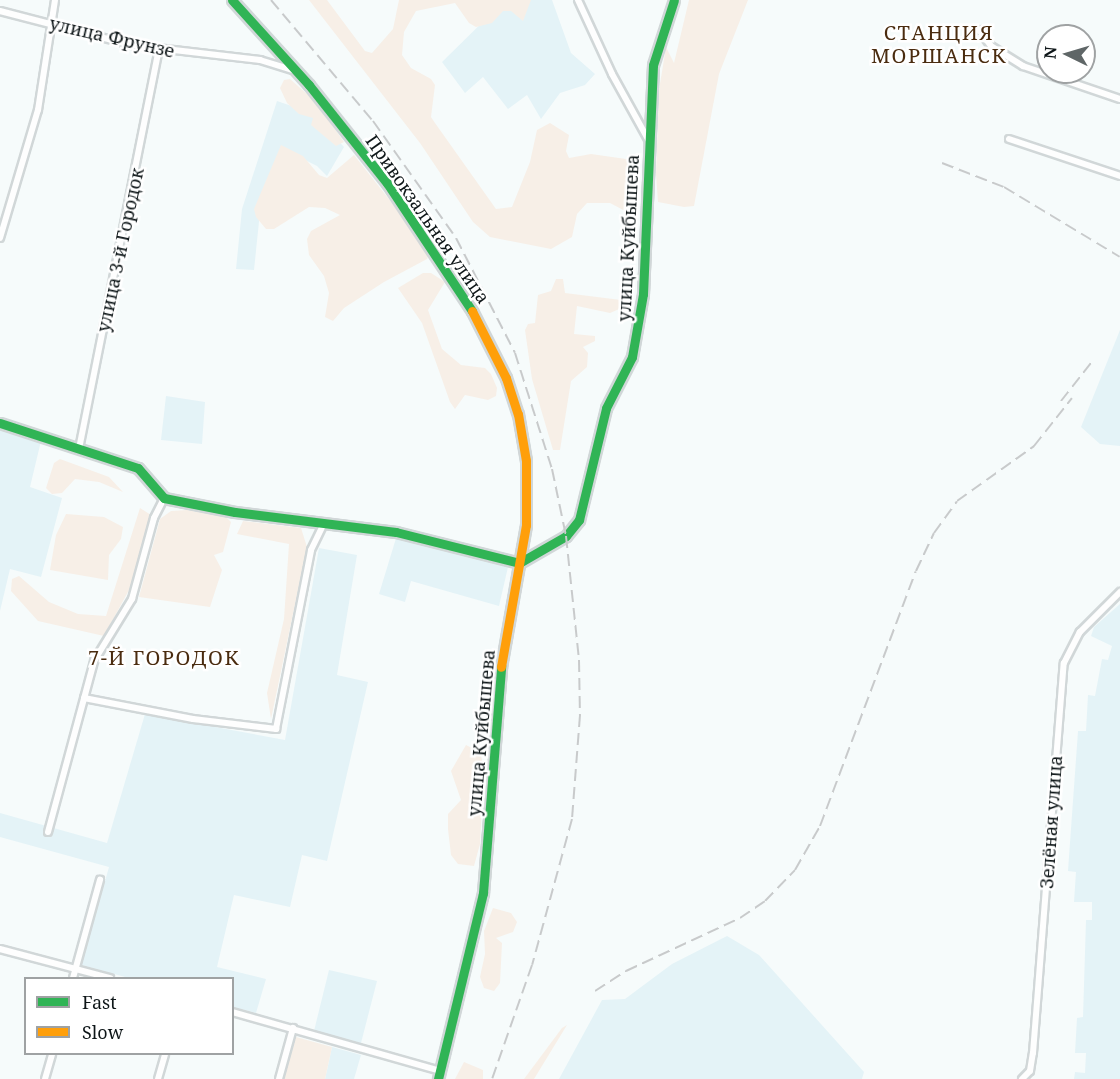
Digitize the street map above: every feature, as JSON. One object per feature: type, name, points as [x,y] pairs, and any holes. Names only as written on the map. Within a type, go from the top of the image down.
[{"type":"street","points":[[0,238],[38,110],[55,0]]},
{"type":"street","name":"Привокзальная улица","points":[[232,0],[285,64],[296,72],[406,210],[465,297],[506,378],[526,461],[526,525],[519,563]]},
{"type":"street","name":"улица Куйбышева","points":[[440,1075],[483,893],[498,686],[519,563],[566,536],[579,520],[599,428],[632,357],[643,294],[653,65],[674,0]]},
{"type":"street","points":[[578,1],[650,144]]},
{"type":"street","name":"улица Фрунзе","points":[[0,11],[159,50],[285,64]]},
{"type":"street","points":[[979,30],[991,46],[1023,66],[1120,99]]},
{"type":"street","name":"улица 3-й Городок","points":[[79,449],[159,50]]},
{"type":"street","points":[[1009,139],[1120,176]]},
{"type":"street","points":[[0,423],[138,468],[165,498],[435,540],[519,563]]},
{"type":"street","points":[[48,832],[94,661],[132,599],[154,518],[165,498]]},
{"type":"street","points":[[84,698],[203,721],[276,729],[311,550],[324,523]]},
{"type":"street","name":"Зелёная улица","points":[[1022,1079],[1030,1071],[1064,663],[1080,632],[1120,592]]},
{"type":"street","points":[[73,977],[100,880]]},
{"type":"street","points":[[0,949],[106,977]]},
{"type":"street","points":[[234,1013],[293,1028],[440,1075]]},
{"type":"street","points":[[279,1079],[293,1028]]},
{"type":"street","points":[[45,1079],[51,1055]]},
{"type":"street","points":[[158,1079],[164,1055]]},
{"type":"shaded area","points":[[309,0],[327,0],[365,51],[372,53],[393,29],[399,0],[531,0],[523,21],[511,11],[503,11],[492,23],[476,27],[469,23],[455,3],[416,11],[404,32],[402,55],[411,68],[431,79],[435,85],[431,117],[496,209],[512,207],[530,162],[537,130],[550,123],[569,135],[566,151],[569,158],[591,154],[633,160],[636,177],[634,207],[629,213],[610,203],[587,203],[577,214],[572,237],[551,249],[490,237],[473,222],[420,143]]},
{"type":"shaded area","points":[[515,0],[552,0],[571,53],[595,74],[585,85],[560,93],[541,119],[527,95],[508,109],[483,77],[465,93],[442,62],[502,3]]},
{"type":"shaded area","points":[[689,0],[748,0],[719,74],[694,206],[684,207],[658,202],[656,174],[659,90],[666,47],[674,63]]},
{"type":"shaded area","points":[[290,79],[315,101],[344,142],[336,146],[311,125],[313,118],[299,114],[287,103],[280,88],[284,80]]},
{"type":"shaded area","points":[[277,101],[312,113],[344,147],[327,176],[317,166],[283,149],[260,212],[254,270],[236,269],[242,209]]},
{"type":"shaded area","points":[[281,145],[303,156],[319,175],[327,178],[354,155],[430,251],[427,259],[384,282],[344,308],[333,321],[325,317],[329,293],[324,276],[309,255],[307,239],[311,231],[340,215],[325,208],[309,207],[274,229],[266,229],[256,217],[254,209]]},
{"type":"shaded area","points":[[423,273],[431,273],[445,282],[428,310],[442,349],[461,365],[485,368],[491,374],[497,388],[496,396],[488,400],[465,395],[455,409],[450,402],[422,323],[398,288]]},
{"type":"shaded area","points":[[556,279],[563,279],[565,293],[621,300],[624,307],[610,313],[577,306],[574,334],[595,336],[595,341],[583,347],[588,353],[587,367],[571,381],[560,450],[553,450],[532,379],[525,330],[528,324],[535,323],[538,295],[551,291]]},
{"type":"shaded area","points":[[1120,330],[1120,446],[1100,444],[1081,427]]},
{"type":"shaded area","points":[[166,396],[205,402],[202,444],[161,440]]},
{"type":"shaded area","points":[[0,430],[41,441],[30,487],[62,498],[41,577],[10,569],[0,611]]},
{"type":"shaded area","points":[[60,459],[109,477],[123,492],[99,482],[75,479],[62,493],[52,494],[46,488],[54,463]]},
{"type":"shaded area","points":[[140,508],[151,515],[135,579],[104,636],[38,621],[11,591],[12,579],[19,576],[49,602],[78,614],[106,616]]},
{"type":"shaded area","points":[[187,510],[226,517],[231,522],[223,552],[214,555],[222,570],[210,607],[139,597],[160,519],[171,511]]},
{"type":"shaded area","points":[[66,514],[104,517],[123,527],[121,539],[109,555],[108,580],[50,570],[56,535]]},
{"type":"shaded area","points":[[243,521],[301,528],[307,547],[271,719],[267,693],[284,619],[289,544],[237,534]]},
{"type":"shaded area","points":[[397,535],[508,567],[499,606],[411,581],[405,602],[379,594]]},
{"type":"shaded area","points":[[319,548],[357,555],[337,675],[368,682],[327,861],[302,855],[290,907],[234,895],[217,967],[266,979],[256,1013],[234,1007],[234,977],[125,977],[81,965],[109,867],[0,837],[0,813],[107,843],[145,714],[285,740]]},
{"type":"shaded area","points":[[1120,604],[1120,1079],[1074,1079],[1075,1072],[1085,1073],[1086,1053],[1075,1053],[1077,1018],[1083,1017],[1086,920],[1092,920],[1092,902],[1074,902],[1076,872],[1068,871],[1078,731],[1086,731],[1088,695],[1095,696],[1102,659],[1108,660],[1112,646],[1091,636],[1094,627]]},
{"type":"shaded area","points":[[466,745],[480,752],[484,767],[480,844],[474,866],[458,864],[451,855],[448,829],[448,814],[461,800],[451,771]]},
{"type":"shaded area","points":[[493,908],[511,913],[517,922],[513,932],[496,938],[502,943],[500,983],[494,991],[484,988],[480,977],[485,954],[484,931]]},
{"type":"shaded area","points":[[727,936],[759,955],[864,1072],[862,1079],[559,1079],[602,1000],[625,999],[672,964]]},
{"type":"shaded area","points":[[329,970],[377,981],[361,1043],[314,1031]]},
{"type":"shaded area","points":[[567,1025],[534,1079],[524,1079],[562,1028]]},
{"type":"shaded area","points":[[296,1037],[332,1047],[325,1079],[284,1079]]},
{"type":"shaded area","points":[[332,1047],[361,1055],[354,1079],[325,1079]]},
{"type":"shaded area","points":[[464,1062],[483,1070],[483,1079],[455,1079]]},
{"type":"railway","points":[[271,0],[373,121],[456,238],[515,353],[552,469],[566,536],[579,660],[580,715],[572,819],[532,965],[492,1079]]},
{"type":"railway","points":[[942,163],[1004,187],[1120,257]]},
{"type":"railway","points":[[1061,401],[1094,359]]},
{"type":"railway","points":[[595,991],[626,971],[740,918],[765,901],[795,870],[820,826],[916,571],[934,533],[957,501],[1034,446],[1072,398]]},
{"type":"traffic: fast","points":[[232,0],[309,85],[387,183],[472,311]]},
{"type":"traffic: fast","points":[[519,563],[566,536],[579,520],[606,408],[632,357],[643,294],[653,65],[674,0]]},
{"type":"traffic: fast","points":[[0,423],[138,468],[164,498],[235,512],[396,532],[519,563]]},
{"type":"traffic: fast","points":[[438,1079],[483,893],[501,667]]},
{"type":"traffic: slow","points":[[472,311],[506,378],[518,414],[526,461],[526,525],[501,667]]},
{"type":"district","name":"СТАНЦИЯ МОРШАНСК","points":[[939,44]]},
{"type":"district","name":"7-Й ГОРОДОК","points":[[164,657]]}]
